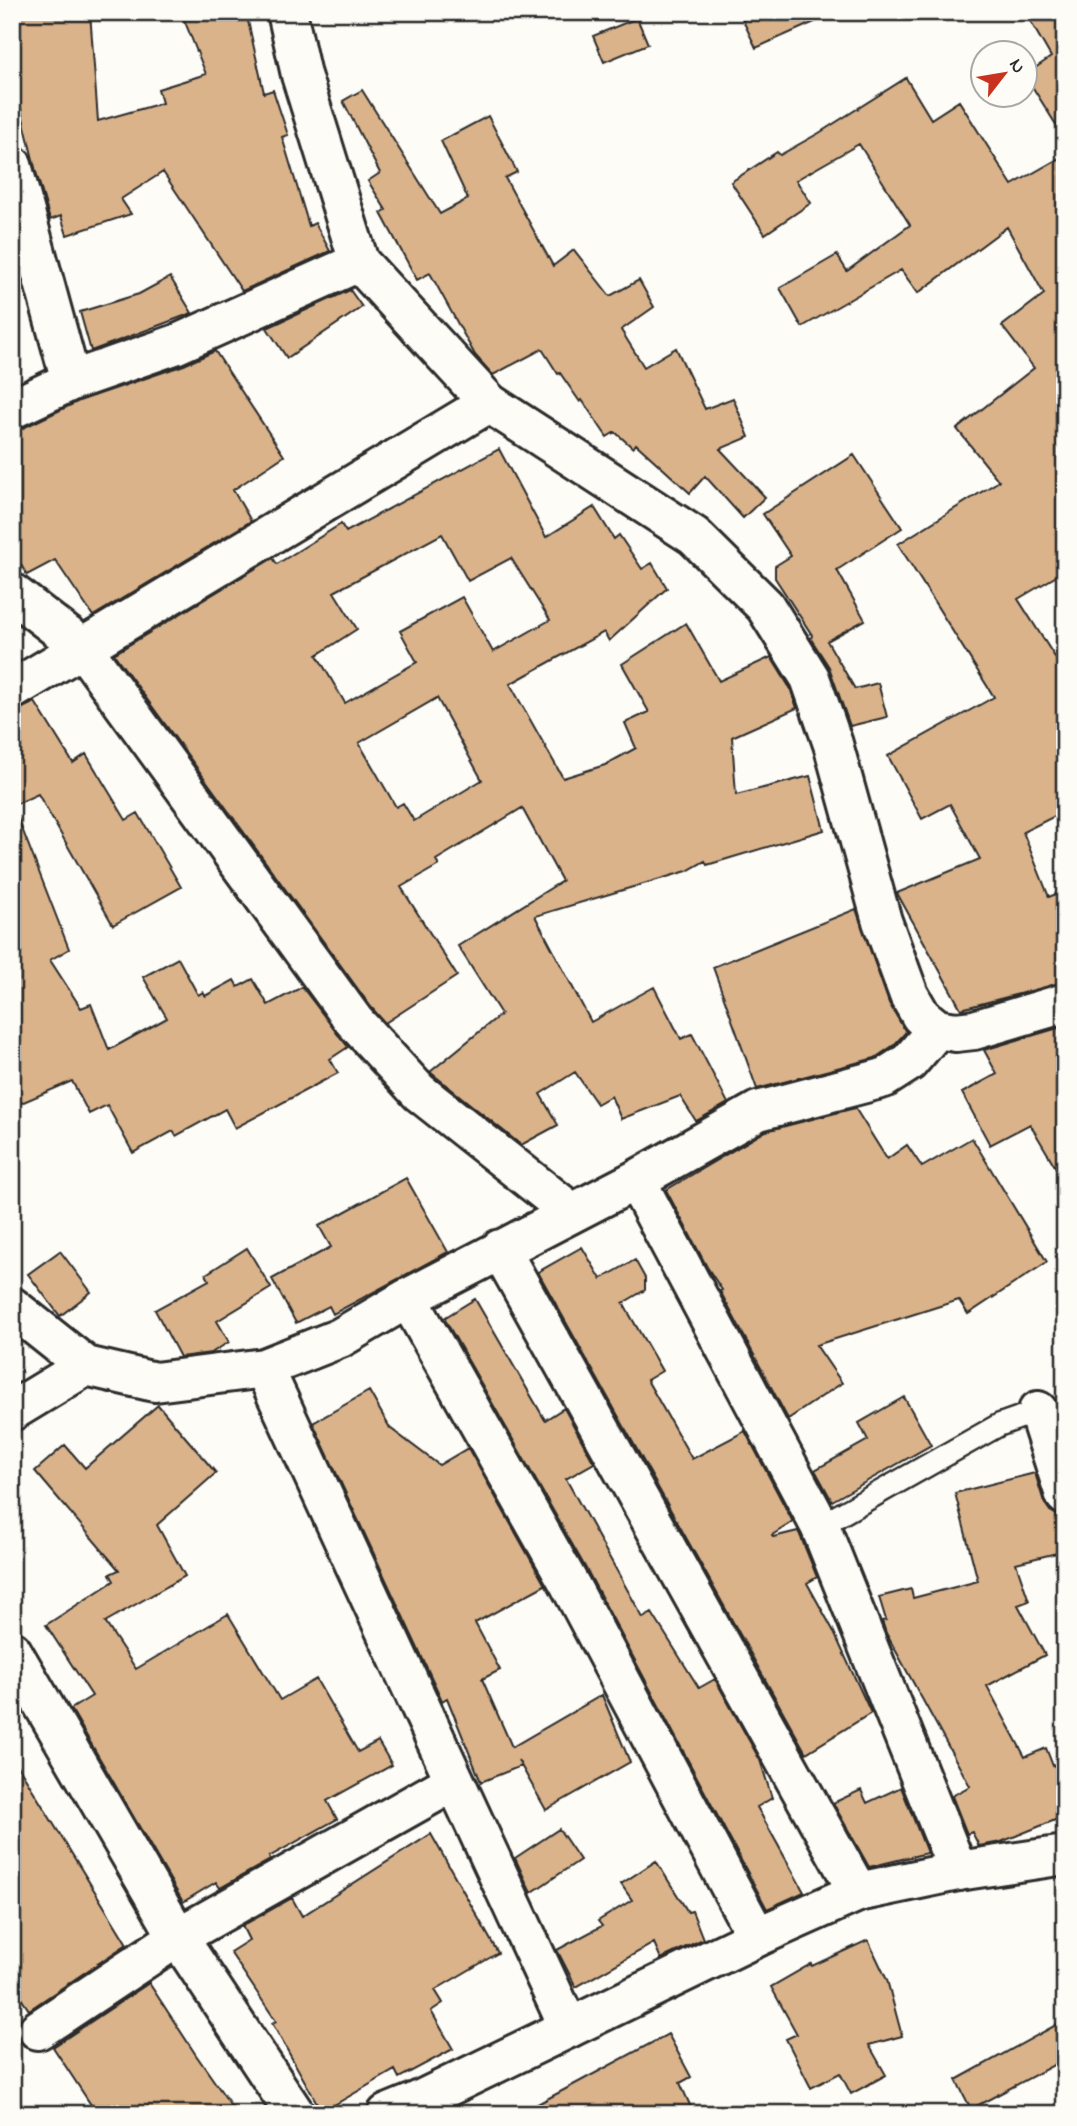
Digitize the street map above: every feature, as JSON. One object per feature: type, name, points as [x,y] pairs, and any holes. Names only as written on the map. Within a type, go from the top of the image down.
[{"type":"street","points":[[287,12],[301,75],[359,262],[489,403],[694,536],[765,606],[810,678],[833,744],[882,921],[909,995],[921,1016],[937,1029],[956,1032],[974,1030],[1065,1003]]},
{"type":"street","points":[[12,165],[71,381]]},
{"type":"street","points":[[12,409],[71,381],[177,344],[359,262]]},
{"type":"street","points":[[12,690],[489,403]]},
{"type":"street","points":[[12,593],[82,647],[354,1021],[419,1092],[572,1213]]},
{"type":"street","points":[[12,1307],[86,1366],[155,1382],[264,1368],[340,1338],[408,1298],[636,1180],[758,1111],[884,1078],[909,1062],[937,1029]]},
{"type":"street","points":[[636,1180],[820,1526],[958,1871]]},
{"type":"street","points":[[500,1249],[858,1892]]},
{"type":"street","points":[[408,1298],[570,1585],[757,1937]]},
{"type":"street","points":[[12,1411],[86,1366]]},
{"type":"street","points":[[264,1368],[569,2028]]},
{"type":"street","points":[[1038,1411],[1065,1495]]},
{"type":"street","points":[[12,1651],[25,1703],[295,2114]]},
{"type":"street","points":[[38,2030],[178,1937],[455,1781]]},
{"type":"street","points":[[387,2114],[414,2104],[757,1937],[858,1892],[958,1871],[1065,1855]]},
{"type":"lane","points":[[820,1526],[999,1425],[1038,1411]]},
{"type":"building","points":[[12,12],[90,12],[98,121],[162,103],[158,89],[206,74],[181,12],[246,12],[264,93],[273,90],[288,135],[282,137],[309,226],[315,223],[330,251],[242,291],[163,172],[121,199],[131,214],[67,235],[61,216],[50,220],[36,172],[12,72]]},
{"type":"building","points":[[739,12],[837,12],[756,48]]},
{"type":"building","points":[[1025,12],[1065,12],[1065,139],[1038,96],[1038,66],[1051,57]]},
{"type":"building","points":[[637,18],[648,44],[604,62],[593,36]]},
{"type":"building","points":[[906,78],[931,119],[959,101],[1012,185],[1065,155],[1065,571],[1018,599],[1065,673],[1065,811],[1023,832],[1049,897],[1065,890],[1065,982],[961,1009],[897,893],[980,859],[950,804],[922,819],[888,756],[994,697],[898,544],[999,481],[957,429],[1034,368],[1002,326],[1044,294],[1007,227],[918,293],[901,270],[802,327],[780,288],[837,255],[847,271],[910,225],[859,144],[796,180],[811,203],[765,234],[731,182],[777,152],[780,155],[819,133]]},
{"type":"building","points":[[362,90],[440,214],[468,199],[441,141],[488,116],[517,172],[505,178],[553,266],[574,250],[610,296],[639,280],[654,307],[621,330],[644,367],[676,348],[705,409],[733,398],[749,437],[720,449],[765,497],[743,518],[705,476],[690,493],[636,444],[633,448],[615,432],[607,437],[542,349],[493,375],[475,355],[430,273],[417,280],[381,213],[386,210],[368,181],[380,173],[343,101]]},
{"type":"building","points":[[170,277],[192,313],[91,351],[80,312],[139,294]]},
{"type":"building","points":[[350,290],[362,307],[287,358],[267,328]]},
{"type":"building","points":[[215,351],[284,456],[233,490],[251,521],[93,616],[55,560],[27,575],[12,550],[12,431],[79,401],[184,365]]},
{"type":"building","points":[[499,449],[546,537],[594,507],[614,539],[619,535],[642,569],[652,563],[667,588],[609,641],[604,632],[510,684],[563,778],[605,765],[636,748],[625,723],[649,712],[622,664],[686,623],[719,681],[771,657],[790,688],[797,708],[732,737],[736,795],[810,776],[824,830],[707,865],[705,861],[687,871],[535,916],[591,1022],[654,987],[681,1039],[692,1034],[728,1103],[696,1121],[680,1096],[621,1119],[611,1096],[597,1104],[575,1072],[540,1094],[558,1125],[521,1145],[430,1072],[501,1014],[458,946],[562,881],[522,808],[436,860],[439,865],[401,887],[457,976],[385,1023],[114,654],[273,558],[277,564],[341,524],[346,532]],"holes":[[[442,534],[468,581],[511,558],[550,620],[493,652],[462,597],[400,631],[417,662],[345,703],[317,655],[357,629],[334,592]],[[437,698],[482,780],[414,821],[403,803],[396,807],[359,743]]]},
{"type":"building","points":[[854,455],[902,528],[837,570],[865,620],[827,641],[855,689],[878,683],[887,717],[850,726],[829,667],[775,578],[775,566],[791,556],[763,514]]},
{"type":"building","points":[[35,702],[73,763],[86,754],[126,820],[138,813],[181,887],[113,925],[38,794],[12,806],[12,713]]},
{"type":"building","points":[[14,808],[69,949],[50,960],[81,1008],[91,1004],[109,1050],[167,1018],[143,977],[178,958],[198,995],[203,992],[205,996],[234,980],[238,987],[253,979],[268,1005],[302,987],[348,1047],[330,1059],[338,1073],[235,1128],[225,1109],[176,1136],[173,1131],[133,1153],[107,1105],[89,1114],[72,1081],[12,1107]]},
{"type":"building","points":[[856,909],[889,1003],[906,1032],[894,1045],[875,1058],[757,1089],[713,967]]},
{"type":"building","points":[[1065,1026],[1065,1183],[1030,1124],[990,1145],[962,1093],[997,1074],[984,1050]]},
{"type":"building","points":[[855,1108],[887,1159],[907,1145],[922,1167],[972,1138],[1047,1262],[968,1314],[959,1300],[816,1345],[842,1383],[788,1419],[720,1291],[722,1290],[666,1190],[766,1131]]},
{"type":"building","points":[[406,1178],[448,1252],[333,1314],[329,1306],[296,1323],[272,1279],[331,1247],[319,1226]]},
{"type":"building","points":[[582,1247],[601,1279],[635,1260],[645,1278],[645,1290],[623,1303],[662,1371],[647,1380],[692,1459],[745,1431],[793,1522],[772,1535],[773,1537],[798,1531],[800,1535],[817,1577],[807,1583],[833,1630],[871,1713],[806,1753],[538,1272]]},
{"type":"building","points":[[247,1248],[271,1288],[217,1321],[229,1342],[211,1353],[180,1357],[155,1310],[209,1280],[206,1274]]},
{"type":"building","points":[[60,1251],[91,1292],[60,1316],[28,1274]]},
{"type":"building","points":[[475,1299],[545,1420],[564,1408],[594,1463],[566,1479],[643,1618],[652,1613],[699,1688],[715,1679],[760,1760],[772,1798],[757,1807],[804,1892],[767,1909],[589,1574],[444,1318]]},
{"type":"building","points":[[369,1391],[390,1428],[439,1465],[468,1448],[545,1585],[475,1623],[500,1670],[482,1679],[512,1747],[602,1695],[630,1762],[546,1810],[518,1760],[521,1766],[481,1782],[447,1698],[442,1701],[313,1423]]},
{"type":"building","points":[[904,1397],[931,1445],[832,1501],[815,1470],[868,1440],[859,1423]]},
{"type":"building","points":[[158,1405],[216,1473],[157,1525],[185,1576],[105,1622],[136,1669],[228,1614],[280,1700],[316,1679],[358,1752],[378,1741],[392,1765],[327,1801],[337,1819],[220,1888],[216,1882],[183,1902],[71,1709],[92,1696],[46,1625],[114,1581],[110,1574],[119,1570],[35,1471],[65,1445],[85,1468]]},
{"type":"building","points":[[1035,1473],[1044,1502],[1050,1511],[1057,1515],[1065,1545],[1065,1551],[1016,1563],[1029,1601],[1018,1605],[1045,1655],[987,1686],[1025,1757],[1046,1748],[1053,1766],[1065,1761],[1065,1816],[1001,1842],[979,1846],[972,1832],[967,1834],[952,1796],[970,1786],[886,1633],[882,1621],[886,1620],[879,1597],[911,1589],[913,1598],[978,1581],[955,1493]]},
{"type":"building","points":[[12,1756],[127,1944],[29,2010],[12,1985]]},
{"type":"building","points":[[901,1787],[927,1853],[869,1867],[833,1803],[861,1790],[867,1803]]},
{"type":"building","points":[[559,1829],[580,1860],[531,1893],[515,1858]]},
{"type":"building","points":[[431,1834],[498,1953],[435,1990],[443,2003],[431,2011],[453,2049],[399,2078],[395,2070],[322,2112],[272,2023],[276,2021],[230,1952],[249,1940],[242,1926],[292,1898],[302,1916]]},
{"type":"building","points":[[656,1861],[688,1912],[692,1911],[703,1939],[661,1959],[654,1943],[576,1987],[557,1950],[602,1926],[598,1921],[632,1900],[621,1884]]},
{"type":"building","points":[[868,1940],[887,1980],[902,2036],[869,2045],[886,2075],[851,2094],[840,2073],[811,2088],[786,2039],[797,2034],[771,1987],[811,1964],[812,1966]]},
{"type":"building","points":[[149,1983],[237,2114],[97,2114],[53,2047]]},
{"type":"building","points":[[1065,2020],[1065,2059],[971,2109],[956,2080]]},
{"type":"building","points":[[668,2034],[691,2077],[680,2083],[694,2114],[519,2114]]}]
